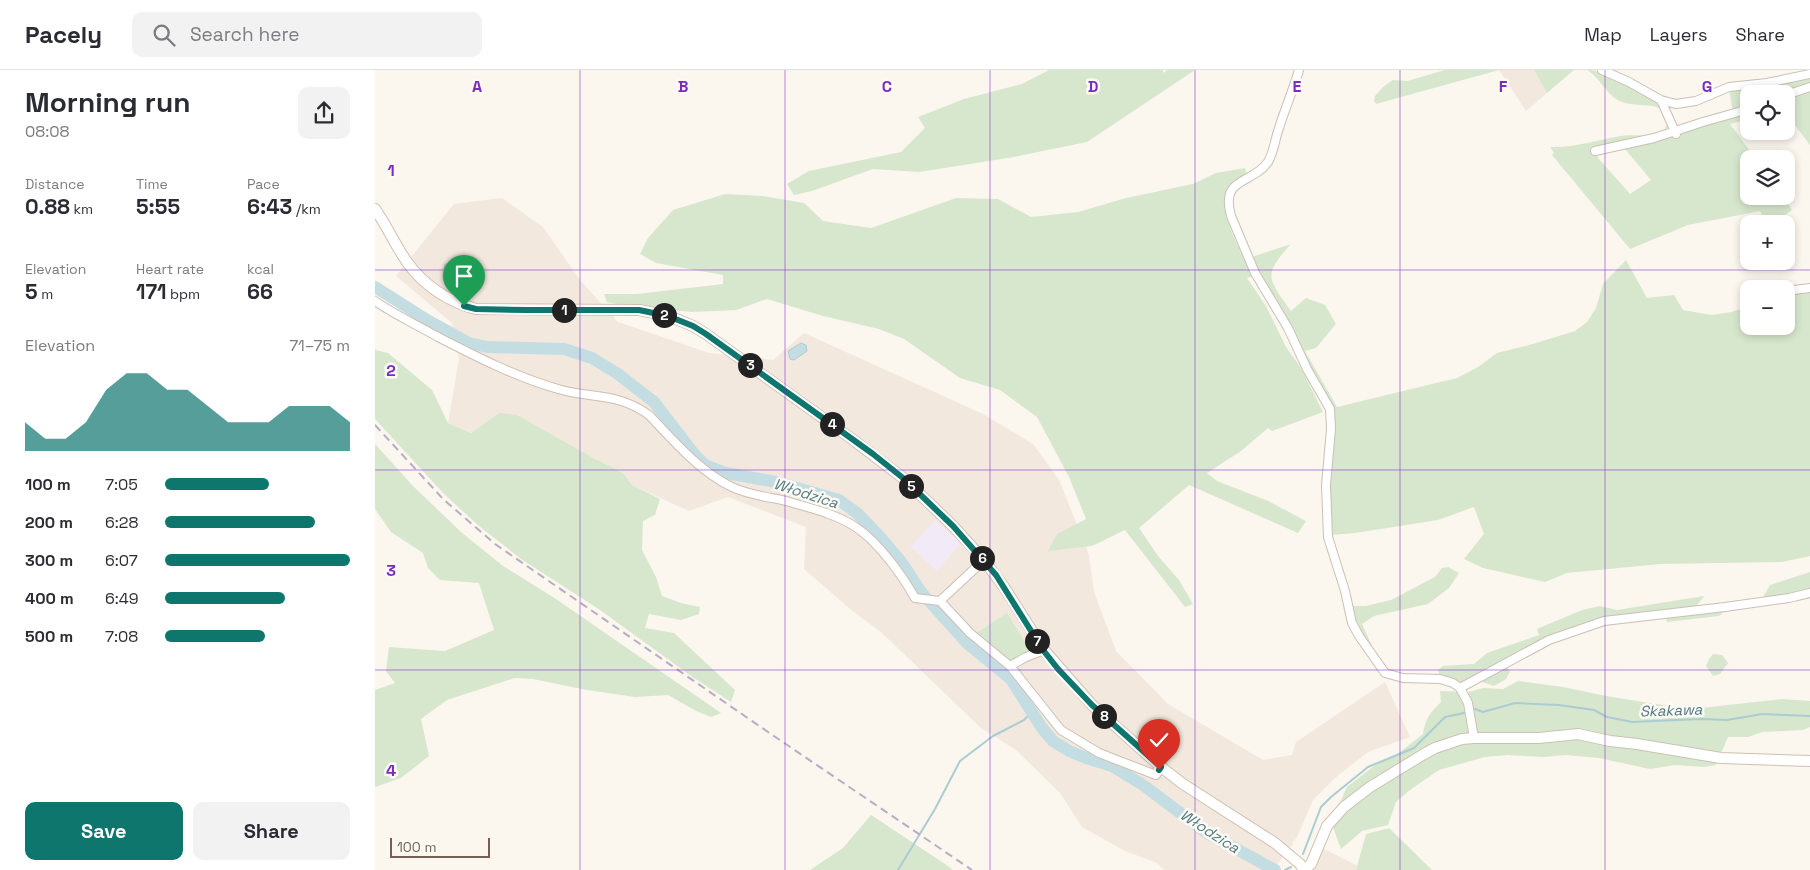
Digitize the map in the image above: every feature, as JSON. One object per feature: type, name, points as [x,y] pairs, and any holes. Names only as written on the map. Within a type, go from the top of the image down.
[{"type":"street","points":[[1299,70],[1268,161],[1231,190],[1228,206],[1255,273],[1288,328],[1307,369],[1330,409],[1331,429],[1326,485],[1328,537],[1345,591],[1352,623],[1382,675],[1403,678],[1440,679],[1453,683],[1460,688],[1465,696],[1474,732]]},
{"type":"street","points":[[1601,70],[1629,82],[1661,100],[1674,104],[1686,103],[1729,87],[1767,83],[1810,74]]},
{"type":"street","points":[[1795,92],[1810,87]]},
{"type":"street","points":[[1661,100],[1675,132]]},
{"type":"street","points":[[1595,151],[1654,138],[1740,111]]},
{"type":"street","points":[[375,209],[408,263],[435,290],[464,306],[476,309],[639,310],[668,316],[693,326],[818,414],[903,478],[953,526],[984,560],[1008,593],[1043,650],[1092,705],[1161,767],[1199,796],[1275,843],[1297,861],[1304,870],[1311,864],[1327,826],[1344,807],[1370,787],[1435,748],[1462,739],[1474,732],[1539,738],[1578,734],[1610,742],[1637,744],[1721,758],[1810,760]]},
{"type":"street","points":[[1795,290],[1810,288]]},
{"type":"street","points":[[375,301],[399,316],[491,364],[558,389],[613,398],[642,410],[649,414],[697,464],[719,480],[750,494],[811,508],[836,517],[857,528],[896,568],[915,598],[937,601],[970,634],[1010,666],[1061,730],[1099,753],[1156,775],[1161,767]]},
{"type":"street","points":[[937,601],[984,560]]},
{"type":"street","points":[[1460,688],[1549,640],[1604,621],[1725,607],[1789,598],[1810,593]]},
{"type":"street","points":[[1010,666],[1043,650]]},
{"type":"shaded area","points":[[1499,70],[1534,70],[1547,93],[1526,111]]},
{"type":"shaded area","points":[[502,198],[543,227],[580,280],[618,322],[709,353],[773,360],[804,333],[983,414],[1033,444],[1059,480],[1089,555],[1094,592],[1116,651],[1168,704],[1263,760],[1292,755],[1296,742],[1385,682],[1410,737],[1368,752],[1335,778],[1313,800],[1293,844],[1273,870],[1164,870],[1157,863],[1125,851],[1082,827],[1060,793],[1016,750],[981,728],[882,633],[849,608],[804,569],[806,527],[728,497],[689,511],[632,485],[624,474],[616,469],[499,413],[471,433],[448,423],[459,358],[452,323],[396,276],[454,204]]},
{"type":"shaded area","points":[[935,520],[961,543],[937,571],[910,547]]},
{"type":"shaded area","points":[[1322,848],[1358,866],[1356,870],[1314,870],[1315,860]]},
{"type":"green space","points":[[1049,70],[1163,70],[1163,73],[1167,70],[1195,70],[1087,142],[1014,157],[919,172],[873,169],[812,191],[794,195],[787,184],[809,171],[901,152],[925,128],[918,117],[964,99],[1022,84]]},
{"type":"green space","points":[[1445,70],[1499,70],[1376,104],[1374,101],[1375,96],[1383,87],[1393,80],[1407,81]]},
{"type":"green space","points":[[1534,70],[1574,70],[1547,93]]},
{"type":"green space","points":[[1587,70],[1611,75],[1639,88],[1662,107],[1668,118],[1670,129],[1656,137],[1593,150],[1630,194],[1651,180],[1625,149],[1740,113],[1740,121],[1730,124],[1740,140],[1749,150],[1740,150],[1740,205],[1789,205],[1792,210],[1785,215],[1762,215],[1760,211],[1688,225],[1630,249],[1552,155],[1554,153],[1550,147],[1577,145],[1621,136],[1659,133],[1664,131],[1668,122],[1662,110],[1657,107],[1635,105],[1616,99]]},
{"type":"green space","points":[[1810,76],[1810,85],[1795,90],[1795,85],[1758,85]]},
{"type":"green space","points":[[1740,88],[1740,110],[1733,112],[1729,90]]},
{"type":"green space","points":[[1810,89],[1810,145],[1795,125],[1795,94]]},
{"type":"green space","points":[[1245,168],[1247,175],[1237,181],[1226,192],[1224,204],[1229,225],[1253,276],[1247,278],[1266,306],[1286,347],[1301,368],[1323,412],[1272,431],[1268,428],[1241,451],[1207,473],[1217,481],[1268,501],[1306,521],[1298,533],[1189,485],[1139,528],[1158,556],[1179,580],[1193,604],[1185,607],[1125,530],[1092,546],[1048,551],[1057,534],[1086,519],[1069,477],[1037,417],[1000,390],[960,378],[904,339],[879,329],[823,316],[767,299],[736,310],[692,312],[627,306],[607,302],[604,294],[637,294],[723,284],[723,275],[656,263],[640,254],[648,238],[673,210],[725,194],[763,196],[804,203],[823,221],[871,228],[956,198],[998,199],[1031,217],[1078,212],[1126,198],[1193,184],[1216,173]]},
{"type":"green space","points":[[1291,244],[1276,263],[1271,277],[1277,291],[1291,311],[1306,298],[1325,305],[1336,324],[1316,348],[1305,351],[1337,407],[1457,378],[1478,367],[1497,353],[1575,331],[1587,322],[1596,308],[1603,284],[1626,260],[1647,298],[1674,295],[1683,310],[1712,315],[1740,310],[1740,335],[1795,335],[1795,288],[1810,285],[1810,556],[1782,562],[1660,564],[1567,573],[1545,582],[1483,568],[1464,559],[1484,534],[1474,507],[1438,520],[1331,535],[1328,483],[1334,434],[1333,410],[1259,274],[1252,257]]},
{"type":"green space","points":[[375,348],[376,350],[388,353],[432,390],[448,423],[471,433],[499,413],[517,415],[616,469],[624,474],[632,485],[660,499],[655,515],[643,521],[642,550],[656,577],[662,596],[700,607],[699,614],[681,620],[649,614],[645,628],[674,633],[735,690],[731,702],[691,676],[600,610],[521,559],[479,526],[443,493],[375,419]]},
{"type":"green space","points":[[375,444],[413,486],[461,532],[503,566],[556,599],[721,713],[711,717],[668,695],[635,697],[533,679],[515,678],[447,700],[421,719],[429,756],[401,778],[375,787],[375,690],[395,683],[386,671],[389,647],[445,651],[494,630],[479,583],[440,580],[428,568],[423,553],[391,532],[375,509]]},
{"type":"green space","points":[[1448,567],[1459,573],[1449,588],[1428,604],[1374,616],[1362,624],[1372,646],[1371,650],[1352,617],[1353,606],[1366,606],[1391,600],[1435,577],[1442,568]]},
{"type":"green space","points":[[1810,572],[1810,589],[1782,597],[1763,597],[1770,585]]},
{"type":"green space","points":[[1704,596],[1695,608],[1604,618],[1555,633],[1505,663],[1510,672],[1506,679],[1494,686],[1479,681],[1459,683],[1440,676],[1438,670],[1443,666],[1474,664],[1487,653],[1539,635],[1537,629],[1582,610],[1600,606],[1617,610]]},
{"type":"green space","points":[[1726,610],[1719,616],[1667,622],[1666,616]]},
{"type":"green space","points":[[1007,613],[1030,650],[1011,660],[1005,659],[975,634]]},
{"type":"green space","points":[[1713,654],[1722,655],[1728,663],[1720,674],[1713,676],[1706,666]]},
{"type":"green space","points":[[1518,681],[1676,707],[1701,708],[1782,699],[1810,701],[1810,727],[1803,730],[1762,732],[1748,737],[1728,737],[1716,765],[1704,767],[1675,765],[1650,769],[1599,758],[1566,755],[1485,757],[1439,770],[1396,802],[1388,825],[1362,831],[1341,849],[1331,822],[1347,787],[1374,766],[1400,752],[1423,734],[1429,716],[1441,702],[1440,691],[1469,692],[1483,688],[1503,689]]},
{"type":"green space","points":[[871,815],[953,870],[810,870],[843,848]]},
{"type":"green space","points":[[1389,828],[1432,870],[1356,870],[1366,834]]},
{"type":"water","points":[[445,264],[461,270],[460,277],[452,280],[444,269]]},
{"type":"water","points":[[801,343],[806,345],[807,351],[794,360],[790,359],[788,351]]},
{"type":"waterway","name":"Włodzica","points":[[375,287],[427,320],[469,343],[487,347],[564,349],[592,358],[618,374],[654,402],[694,454],[705,465],[726,473],[776,482],[839,500],[857,513],[880,537],[902,563],[921,592],[967,643],[1011,679],[1042,728],[1053,741],[1069,751],[1112,766],[1143,785],[1207,833],[1275,870]]},
{"type":"waterway","name":"Skakawa","points":[[1475,709],[1483,712],[1515,703],[1559,705],[1594,710],[1607,717],[1632,722],[1701,719],[1727,720],[1762,714],[1810,716]]},
{"type":"waterway","points":[[898,870],[935,809],[960,761],[993,736],[1024,720],[1032,712]]},
{"type":"waterway","name":"Skakawa","points":[[1303,854],[1321,807],[1331,797],[1368,767],[1414,748],[1445,717],[1464,713]]},
{"type":"waterway","name":"Skakawa","points":[[1285,870],[1291,867]]},
{"type":"railway","points":[[375,425],[444,500],[495,544],[972,870]]},
{"type":"route","points":[[464,306],[476,309],[639,310],[668,316],[693,326],[706,334],[873,454],[903,478],[953,526],[996,575],[1052,662],[1092,705],[1161,767],[1159,770]]}]
